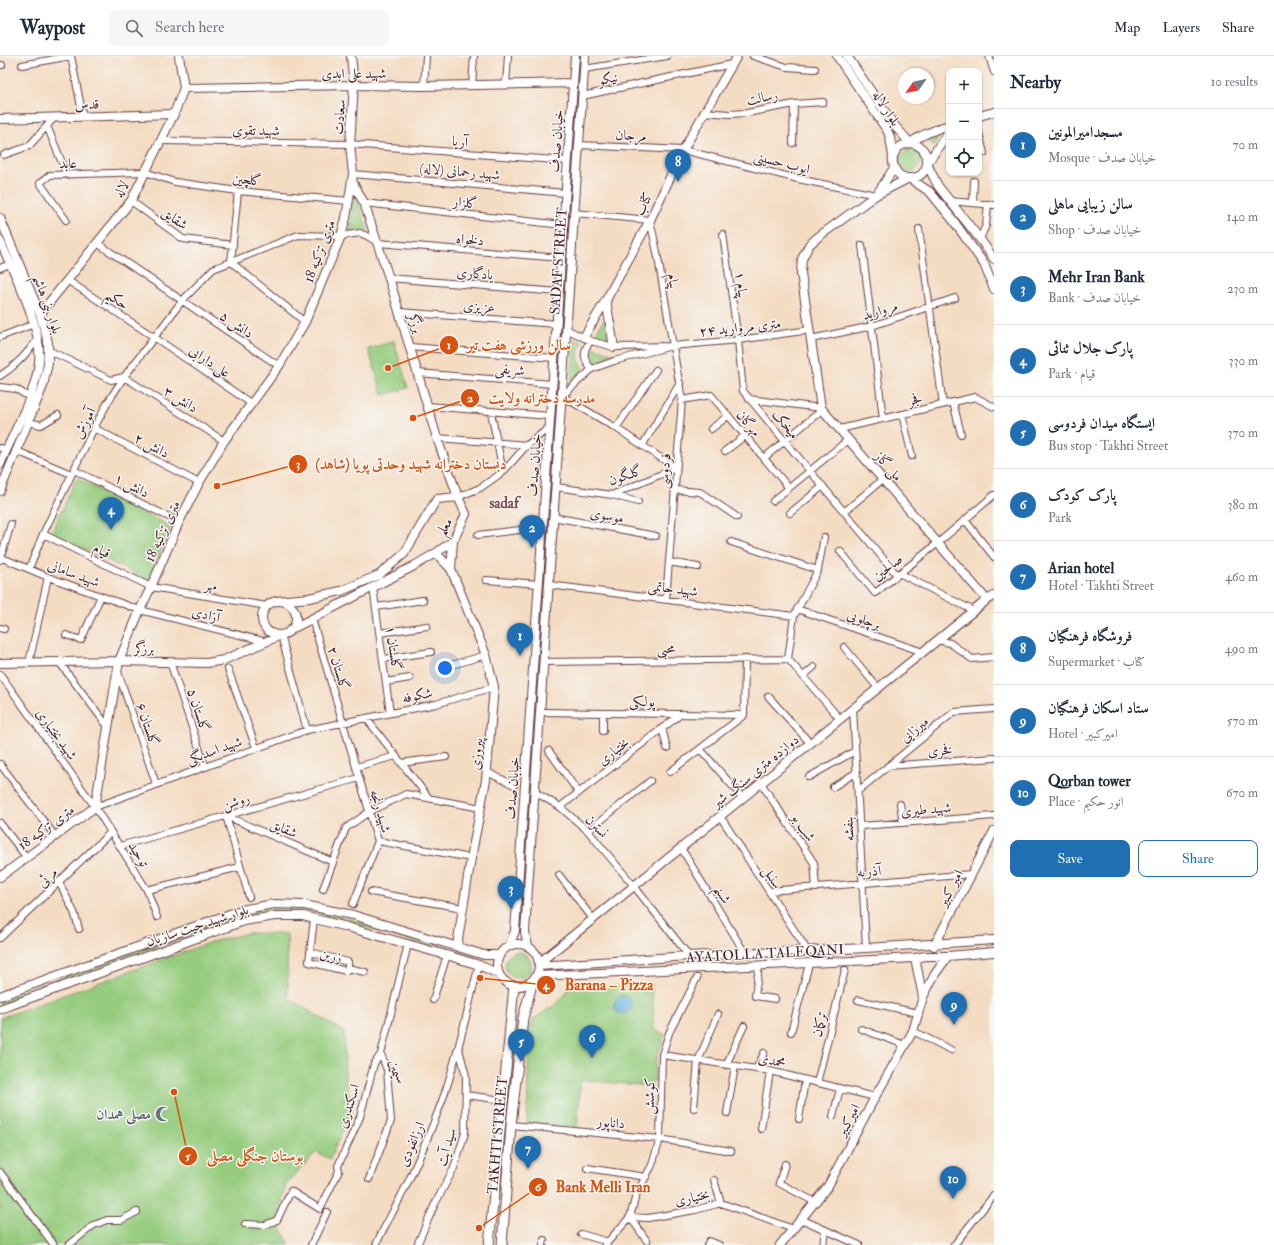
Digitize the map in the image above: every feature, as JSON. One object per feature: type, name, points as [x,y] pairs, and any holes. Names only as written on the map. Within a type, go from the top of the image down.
[{"type":"main road","name":"TAKHTI STREET","points":[[502,1245],[511,1125],[523,1018],[534,979]]},
{"type":"main road","name":"TAKHTI STREET","points":[[489,1245],[514,986]]},
{"type":"main road","points":[[484,1245],[490,1231]]},
{"type":"main road","points":[[503,1233],[509,1245]]},
{"type":"street","points":[[22,65],[71,56],[83,117]]},
{"type":"street","name":"لاله","points":[[40,314],[131,201],[174,114],[184,88],[179,56]]},
{"type":"street","name":"سعادت","points":[[351,56],[354,85],[350,144],[353,177]]},
{"type":"street","points":[[424,86],[426,56]]},
{"type":"street","points":[[472,86],[474,56]]},
{"type":"street","points":[[506,85],[508,56]]},
{"type":"street","name":"خیابان صدف","points":[[509,946],[515,931],[575,56]]},
{"type":"street","name":"SADAF STREET","points":[[528,946],[525,932],[585,56]]},
{"type":"street","points":[[584,69],[667,56]]},
{"type":"street","name":"کتاب","points":[[587,339],[606,300],[650,220],[683,150],[737,56]]},
{"type":"street","points":[[753,56],[787,67],[815,69]]},
{"type":"street","name":"بلوار لاله","points":[[837,56],[887,130],[890,137],[893,157]]},
{"type":"street","name":"بلوار لاله","points":[[847,56],[894,125],[910,143]]},
{"type":"street","points":[[989,56],[994,72]]},
{"type":"street","name":"نیکو","points":[[582,96],[732,64]]},
{"type":"street","name":"شهید علی ابدی","points":[[184,88],[354,85],[472,86],[573,83]]},
{"type":"street","name":"رسالت","points":[[704,112],[729,114],[748,113],[794,104],[823,102]]},
{"type":"street","points":[[793,143],[794,104]]},
{"type":"street","points":[[982,115],[994,112]]},
{"type":"street","name":"قدس","points":[[0,119],[174,114]]},
{"type":"street","points":[[4,155],[29,146],[54,118]]},
{"type":"street","points":[[47,126],[67,175]]},
{"type":"street","points":[[946,126],[936,128],[910,143],[901,145],[897,148],[893,157],[894,168],[901,176],[909,178],[930,192],[953,220],[984,264],[994,289]]},
{"type":"street","points":[[822,409],[801,273],[802,259],[809,245],[818,237],[876,195],[922,173],[946,136]]},
{"type":"street","points":[[981,140],[984,153]]},
{"type":"street","name":"شهید تقوی","points":[[161,141],[350,144]]},
{"type":"street","points":[[910,143],[915,143],[922,148],[927,155],[927,164],[938,186],[994,258]]},
{"type":"street","name":"آریا","points":[[350,144],[568,161]]},
{"type":"street","name":"مرجان","points":[[579,145],[683,150]]},
{"type":"street","name":"ایوب حسینی","points":[[683,150],[798,179],[876,195]]},
{"type":"street","points":[[876,195],[894,168]]},
{"type":"street","name":"عابد","points":[[66,220],[40,183],[50,175],[145,172]]},
{"type":"street","name":"گلچین","points":[[145,172],[175,182],[238,191],[349,201]]},
{"type":"street","name":"شهید رحمانی (لاله)","points":[[353,177],[566,193]]},
{"type":"street","name":"18 متری تزکیه","points":[[1,874],[26,858],[95,807],[119,661],[179,522],[199,483],[224,441],[279,366],[305,322],[341,236],[353,177]]},
{"type":"street","name":"برزگر","points":[[353,177],[378,243],[437,438],[458,497]]},
{"type":"street","points":[[973,203],[974,180]]},
{"type":"street","points":[[238,191],[231,262],[305,322]]},
{"type":"street","name":"شقایق","points":[[131,201],[183,239],[233,246]]},
{"type":"street","points":[[950,201],[991,205],[984,233],[980,239]]},
{"type":"street","name":"گلزار","points":[[364,203],[563,225]]},
{"type":"street","points":[[574,213],[650,220]]},
{"type":"street","name":"بلوار بنی هاشم","points":[[0,218],[40,314],[48,342],[48,363],[42,386],[29,422],[0,491]]},
{"type":"street","name":"پیام","points":[[650,220],[657,252],[672,346]]},
{"type":"street","points":[[919,229],[943,405]]},
{"type":"street","name":"آموزش","points":[[29,569],[43,534],[108,402],[154,337],[182,301],[213,269],[298,235],[341,236],[360,233],[378,243]]},
{"type":"street","name":"پیام ۱","points":[[723,234],[738,340]]},
{"type":"street","name":"بلوار بنی هاشم","points":[[0,241],[34,324],[38,339],[39,362],[34,384],[29,397],[3,448],[0,465]]},
{"type":"street","name":"دانش ۵","points":[[97,243],[279,366]]},
{"type":"street","name":"دلخواه","points":[[378,243],[561,258]]},
{"type":"street","points":[[862,245],[883,419]]},
{"type":"street","points":[[0,268],[10,264]]},
{"type":"street","name":"یادگاری","points":[[389,278],[559,292]]},
{"type":"street","name":"حکیم","points":[[67,280],[154,337]]},
{"type":"street","name":"مروارید","points":[[810,335],[872,326],[955,298]]},
{"type":"street","points":[[606,300],[614,347]]},
{"type":"street","name":"عزیزی","points":[[399,312],[556,324]]},
{"type":"street","points":[[0,337],[34,324]]},
{"type":"street","name":"۲۴ متری مروارید","points":[[566,329],[587,339],[614,347],[672,346],[810,335]]},
{"type":"street","name":"علی دارابی","points":[[154,337],[252,404]]},
{"type":"street","points":[[0,376],[20,360],[38,339]]},
{"type":"street","points":[[587,339],[584,355],[588,366],[592,369]]},
{"type":"street","name":"میخک","points":[[738,340],[743,391],[898,574]]},
{"type":"street","name":"۲۴ متری مروارید","points":[[562,396],[592,369],[614,361],[672,346]]},
{"type":"street","name":"فردوسی","points":[[666,600],[682,400],[672,346]]},
{"type":"street","points":[[410,347],[554,358]]},
{"type":"street","points":[[48,350],[111,380],[124,378]]},
{"type":"street","points":[[616,428],[656,370]]},
{"type":"street","name":"شریفی","points":[[417,373],[552,384]]},
{"type":"street","name":"دانش ۳","points":[[124,378],[224,441]]},
{"type":"street","points":[[642,446],[680,383]]},
{"type":"street","points":[[0,387],[16,389],[29,397]]},
{"type":"street","name":"مهرگان","points":[[682,400],[711,395],[789,488]]},
{"type":"street","points":[[562,396],[616,428],[676,468]]},
{"type":"street","name":"فجر","points":[[840,429],[975,397],[994,407]]},
{"type":"street","points":[[750,399],[822,409]]},
{"type":"street","points":[[953,402],[961,434]]},
{"type":"street","points":[[428,406],[550,416]]},
{"type":"street","points":[[764,458],[822,409]]},
{"type":"street","name":"ملی گاز","points":[[822,409],[938,542],[992,599]]},
{"type":"street","points":[[491,412],[503,472]]},
{"type":"street","points":[[29,422],[41,425],[58,414]]},
{"type":"street","points":[[902,414],[912,456]]},
{"type":"street","points":[[711,429],[728,416]]},
{"type":"street","points":[[458,497],[480,488],[503,472],[527,445],[550,427]]},
{"type":"street","name":"دانش ۲","points":[[94,428],[199,483]]},
{"type":"street","points":[[725,451],[745,436]]},
{"type":"street","points":[[437,438],[527,445]]},
{"type":"street","points":[[773,501],[849,439]]},
{"type":"street","name":"دانش ۱","points":[[17,451],[73,472],[179,522]]},
{"type":"street","name":"گلگون","points":[[556,487],[612,495],[676,468]]},
{"type":"street","points":[[844,512],[883,479]]},
{"type":"street","points":[[790,512],[823,486]]},
{"type":"street","points":[[675,490],[700,492],[738,517]]},
{"type":"street","points":[[612,495],[638,502]]},
{"type":"street","name":"صالحین","points":[[840,551],[875,593],[994,495]]},
{"type":"street","name":"معلم","points":[[276,601],[309,598],[341,591],[379,575],[404,554],[437,499],[458,497],[466,514],[453,541],[436,553],[290,630]]},
{"type":"street","name":"موسوی","points":[[554,517],[656,536]]},
{"type":"street","points":[[964,520],[994,557]]},
{"type":"street","points":[[0,558],[11,524]]},
{"type":"street","points":[[478,535],[543,527]]},
{"type":"street","name":"قیام","points":[[43,534],[151,587]]},
{"type":"street","points":[[824,537],[818,570],[794,616],[788,659],[840,719]]},
{"type":"street","points":[[451,569],[453,541]]},
{"type":"street","points":[[731,542],[818,570]]},
{"type":"street","points":[[436,553],[451,569]]},
{"type":"street","name":"شهید سامانی","points":[[0,558],[140,610]]},
{"type":"street","points":[[669,562],[698,567]]},
{"type":"street","name":"پیروزی","points":[[451,569],[486,655],[494,687],[487,772],[456,946]]},
{"type":"street","points":[[898,574],[974,611]]},
{"type":"street","points":[[29,662],[48,577]]},
{"type":"street","points":[[486,580],[539,584]]},
{"type":"street","name":"شهید حاتمی","points":[[549,585],[794,616]]},
{"type":"street","name":"مهر","points":[[151,587],[267,606]]},
{"type":"street","name":"گلستان ۱","points":[[373,587],[390,713]]},
{"type":"street","points":[[66,635],[81,640],[101,596]]},
{"type":"street","name":"دوازده متری سنگ شیر","points":[[539,964],[878,688],[974,611],[992,599]]},
{"type":"street","points":[[376,607],[423,600]]},
{"type":"street","points":[[276,601],[287,603],[294,611],[295,621],[290,630],[281,635],[271,633],[263,626],[262,615],[267,606],[276,601]]},
{"type":"street","name":"برچلویی","points":[[798,609],[923,652]]},
{"type":"street","name":"آزادی","points":[[140,610],[267,642]]},
{"type":"street","name":"گلستان ۲","points":[[312,619],[343,723]]},
{"type":"street","points":[[380,633],[426,626]]},
{"type":"street","points":[[281,635],[307,730]]},
{"type":"street","name":"برزگر","points":[[0,663],[119,661],[207,663],[224,660],[281,635]]},
{"type":"street","points":[[938,640],[950,643],[972,659],[994,658]]},
{"type":"street","points":[[844,647],[878,688]]},
{"type":"street","points":[[383,659],[431,652]]},
{"type":"street","points":[[445,667],[486,655]]},
{"type":"street","points":[[670,772],[744,715],[745,659]]},
{"type":"street","name":"محبی","points":[[544,662],[788,659]]},
{"type":"street","points":[[59,662],[109,728]]},
{"type":"street","name":"گلستان ۵","points":[[170,662],[205,766]]},
{"type":"street","points":[[803,676],[814,667]]},
{"type":"street","points":[[228,669],[256,748]]},
{"type":"street","name":"گلستان ۶","points":[[117,671],[156,784]]},
{"type":"street","name":"شهید بختیاری","points":[[0,674],[95,807]]},
{"type":"street","points":[[386,682],[410,678]]},
{"type":"street","name":"شکوفه","points":[[343,723],[436,704],[494,687]]},
{"type":"street","points":[[768,696],[810,743]]},
{"type":"street","name":"بنفشه","points":[[854,708],[866,948]]},
{"type":"street","name":"میرزایی","points":[[858,791],[954,712],[994,709]]},
{"type":"street","name":"پولکی","points":[[540,712],[744,715]]},
{"type":"street","points":[[602,731],[603,713]]},
{"type":"street","name":"بختیاری","points":[[560,807],[681,714]]},
{"type":"street","points":[[366,718],[429,798]]},
{"type":"street","name":"شهید اسدبگی","points":[[95,807],[307,730],[343,723]]},
{"type":"street","name":"شهید رنجه","points":[[343,723],[378,841],[353,904]]},
{"type":"street","points":[[662,728],[668,748]]},
{"type":"street","points":[[700,749],[742,798]]},
{"type":"street","points":[[549,751],[579,792]]},
{"type":"street","points":[[809,777],[855,751]]},
{"type":"street","points":[[356,767],[396,756]]},
{"type":"street","points":[[401,763],[446,757]]},
{"type":"street","name":"فخری","points":[[888,766],[994,758]]},
{"type":"street","points":[[0,764],[55,836]]},
{"type":"street","points":[[487,772],[514,785]]},
{"type":"street","points":[[833,787],[857,772]]},
{"type":"street","name":"روشن","points":[[120,846],[359,778]]},
{"type":"street","points":[[588,831],[650,782]]},
{"type":"street","name":"شب بو","points":[[761,783],[814,863],[816,888]]},
{"type":"street","name":"نسترن","points":[[535,792],[560,807],[588,831],[634,886],[689,956]]},
{"type":"street","points":[[323,889],[346,828],[369,812],[406,794],[481,808]]},
{"type":"street","points":[[900,804],[903,823]]},
{"type":"street","name":"توحید","points":[[95,807],[147,890],[157,917]]},
{"type":"street","points":[[226,816],[249,897]]},
{"type":"street","name":"شقایق","points":[[226,816],[333,862]]},
{"type":"street","name":"سنبل","points":[[720,816],[807,950]]},
{"type":"street","name":"شهید طیری","points":[[860,826],[994,816]]},
{"type":"street","points":[[0,823],[26,858]]},
{"type":"street","name":"امیر کبیر","points":[[925,956],[936,944],[994,831]]},
{"type":"street","name":"مرئی","points":[[0,938],[111,832]]},
{"type":"street","points":[[378,841],[471,858]]},
{"type":"street","name":"شبنم","points":[[681,848],[745,953]]},
{"type":"street","points":[[147,890],[240,867]]},
{"type":"street","name":"آذربه","points":[[769,891],[972,874]]},
{"type":"street","points":[[559,875],[593,919]]},
{"type":"street","points":[[60,882],[74,912],[78,929]]},
{"type":"street","points":[[371,892],[463,908]]},
{"type":"street","name":"بلوار شهید چیت سازیان","points":[[0,996],[241,910],[274,904],[304,905],[348,914],[484,955],[499,955]]},
{"type":"street","name":"بلوار شهید چیت سازیان","points":[[0,1009],[244,921],[275,916],[303,916],[447,955],[479,965],[499,974]]},
{"type":"street","name":"زرین","points":[[314,919],[309,962],[346,970],[348,968],[365,972]]},
{"type":"street","name":"AYATOLLA TALEQANI","points":[[539,964],[982,942],[994,940]]},
{"type":"street","points":[[982,942],[983,953]]},
{"type":"street","name":"سیمین","points":[[369,1179],[391,1122],[387,1070],[381,1054],[408,944]]},
{"type":"street","points":[[515,944],[528,946],[537,956],[539,964],[534,979],[521,986],[508,984],[502,980],[497,968],[499,955],[503,949],[515,944]]},
{"type":"street","points":[[840,949],[842,962]]},
{"type":"street","points":[[310,952],[348,962],[348,968]]},
{"type":"street","name":"AYATOLLA TALEQANI","points":[[534,979],[915,958],[925,956],[948,956],[994,952]]},
{"type":"street","points":[[433,1000],[447,955]]},
{"type":"street","name":"امیرکبیر","points":[[780,1245],[828,1186],[875,1097],[913,1031],[923,997],[935,974],[948,956]]},
{"type":"street","points":[[915,958],[923,997]]},
{"type":"street","points":[[791,1032],[809,964]]},
{"type":"street","points":[[459,1049],[467,1008],[479,965]]},
{"type":"street","points":[[759,966],[756,996],[775,999]]},
{"type":"street","name":"ترکمان","points":[[817,1083],[845,970]]},
{"type":"street","name":"کوشش","points":[[630,1217],[636,1195],[652,1165],[660,1139],[662,1055],[669,1033],[697,978]]},
{"type":"street","points":[[858,1000],[918,1013]]},
{"type":"street","points":[[694,1108],[698,1061],[718,1014]]},
{"type":"street","points":[[726,1065],[744,1026]]},
{"type":"street","points":[[862,1029],[905,1045]]},
{"type":"street","points":[[913,1031],[951,1050]]},
{"type":"street","name":"سید آیت","points":[[418,1245],[454,1168],[465,1133],[466,1076],[459,1049]]},
{"type":"street","name":"ارزانفودی","points":[[376,1245],[419,1158],[442,1100],[459,1049]]},
{"type":"street","points":[[756,1069],[764,1053]]},
{"type":"street","name":"اسکندری","points":[[245,1224],[265,1225],[277,1220],[291,1191],[320,1208],[339,1171],[338,1166],[360,1117],[374,1064],[381,1054]]},
{"type":"street","name":"محمدی","points":[[662,1055],[756,1069],[875,1097]]},
{"type":"street","points":[[727,1113],[735,1066]]},
{"type":"street","points":[[761,1129],[770,1072]]},
{"type":"street","points":[[799,1119],[805,1080]]},
{"type":"street","points":[[833,1116],[840,1089]]},
{"type":"street","points":[[466,1095],[503,1100]]},
{"type":"street","name":"داناپور","points":[[511,1125],[660,1139],[731,1152]]},
{"type":"street","points":[[785,1164],[779,1183],[815,1202]]},
{"type":"street","points":[[587,1168],[646,1178]]},
{"type":"street","points":[[0,1172],[54,1245]]},
{"type":"street","points":[[714,1180],[721,1203]]},
{"type":"street","points":[[954,1245],[994,1195]]},
{"type":"street","name":"بختیاری","points":[[630,1217],[648,1218],[695,1210],[721,1203],[793,1229]]},
{"type":"street","points":[[69,1245],[94,1225],[107,1220],[121,1220],[137,1212]]},
{"type":"street","points":[[311,1245],[327,1212]]},
{"type":"street","points":[[581,1234],[606,1243],[630,1217],[647,1241]]},
{"type":"street","points":[[801,1219],[859,1245]]},
{"type":"street","points":[[823,1245],[825,1230]]},
{"type":"street","points":[[707,1245],[709,1240],[719,1245]]},
{"type":"green space","points":[[940,134],[934,146],[927,139]]},
{"type":"green space","points":[[910,150],[918,153],[921,161],[918,169],[910,172],[902,169],[899,161],[902,153]]},
{"type":"green space","points":[[354,190],[368,231],[359,230],[350,233]]},
{"type":"green space","points":[[606,316],[608,338],[594,336]]},
{"type":"green space","points":[[574,339],[583,342],[579,349],[578,356],[584,370],[571,381]]},
{"type":"green space","points":[[394,341],[408,388],[383,395],[368,349]]},
{"type":"green space","points":[[594,348],[615,354],[595,362],[590,355]]},
{"type":"green space","points":[[77,478],[171,527],[148,580],[51,533]]},
{"type":"green space","points":[[289,907],[324,912],[474,956],[473,960],[331,917],[311,912],[283,910],[242,917],[122,959],[73,979],[0,1005],[0,1000],[231,916],[270,908]]},
{"type":"green space","points":[[248,933],[287,934],[288,998],[344,1032],[345,1075],[352,1110],[330,1159],[316,1152],[286,1185],[277,1220],[290,1245],[0,1245],[0,1018],[211,942]]},
{"type":"green space","points":[[518,952],[527,956],[531,965],[527,974],[518,978],[509,974],[505,965],[509,956]]},
{"type":"green space","points":[[652,985],[654,1030],[665,1034],[656,1061],[654,1082],[650,1086],[581,1080],[577,1127],[527,1123],[529,1028],[534,1019],[563,998],[568,989]]},
{"type":"water","points":[[623,996],[629,999],[632,1005],[629,1011],[623,1014],[617,1011],[614,1005],[617,999]]},
{"type":"place","name":"فروشگاه فرهنگیان","points":[[678,182]]},
{"type":"place","name":"سالن ورزشی هفت تیر","points":[[388,368]]},
{"type":"place","name":"مدرسه دخترانه ولایت","points":[[413,418]]},
{"type":"place","name":"دبستان دخترانه شهید وحدتی پویا (شاهد)","points":[[217,486]]},
{"type":"place","name":"پارک جلال ثنائی","points":[[111,530]]},
{"type":"place","name":"سالن زیبایی ماهلی","points":[[532,548]]},
{"type":"place","name":"مسجدامیرالمونین","points":[[520,656]]},
{"type":"place","name":"Mehr Iran Bank","points":[[511,909]]},
{"type":"place","name":"Barana – Pizza","points":[[480,978]]},
{"type":"place","name":"ستاد اسکان فرهنگیان","points":[[954,1025]]},
{"type":"place","name":"پارک کودک","points":[[592,1058]]},
{"type":"place","name":"ایستگاه میدان فردوسی","points":[[521,1062]]},
{"type":"place","name":"بوستان جنگلی مصلی","points":[[174,1092]]},
{"type":"place","name":"مصلی همدان","points":[[163,1114]]},
{"type":"place","name":"Arian hotel","points":[[528,1169]]},
{"type":"place","name":"Qorban tower","points":[[953,1199]]},
{"type":"place","name":"Bank Melli Iran","points":[[479,1228]]},
{"type":"district","name":"sadaf","points":[[504,503]]}]
